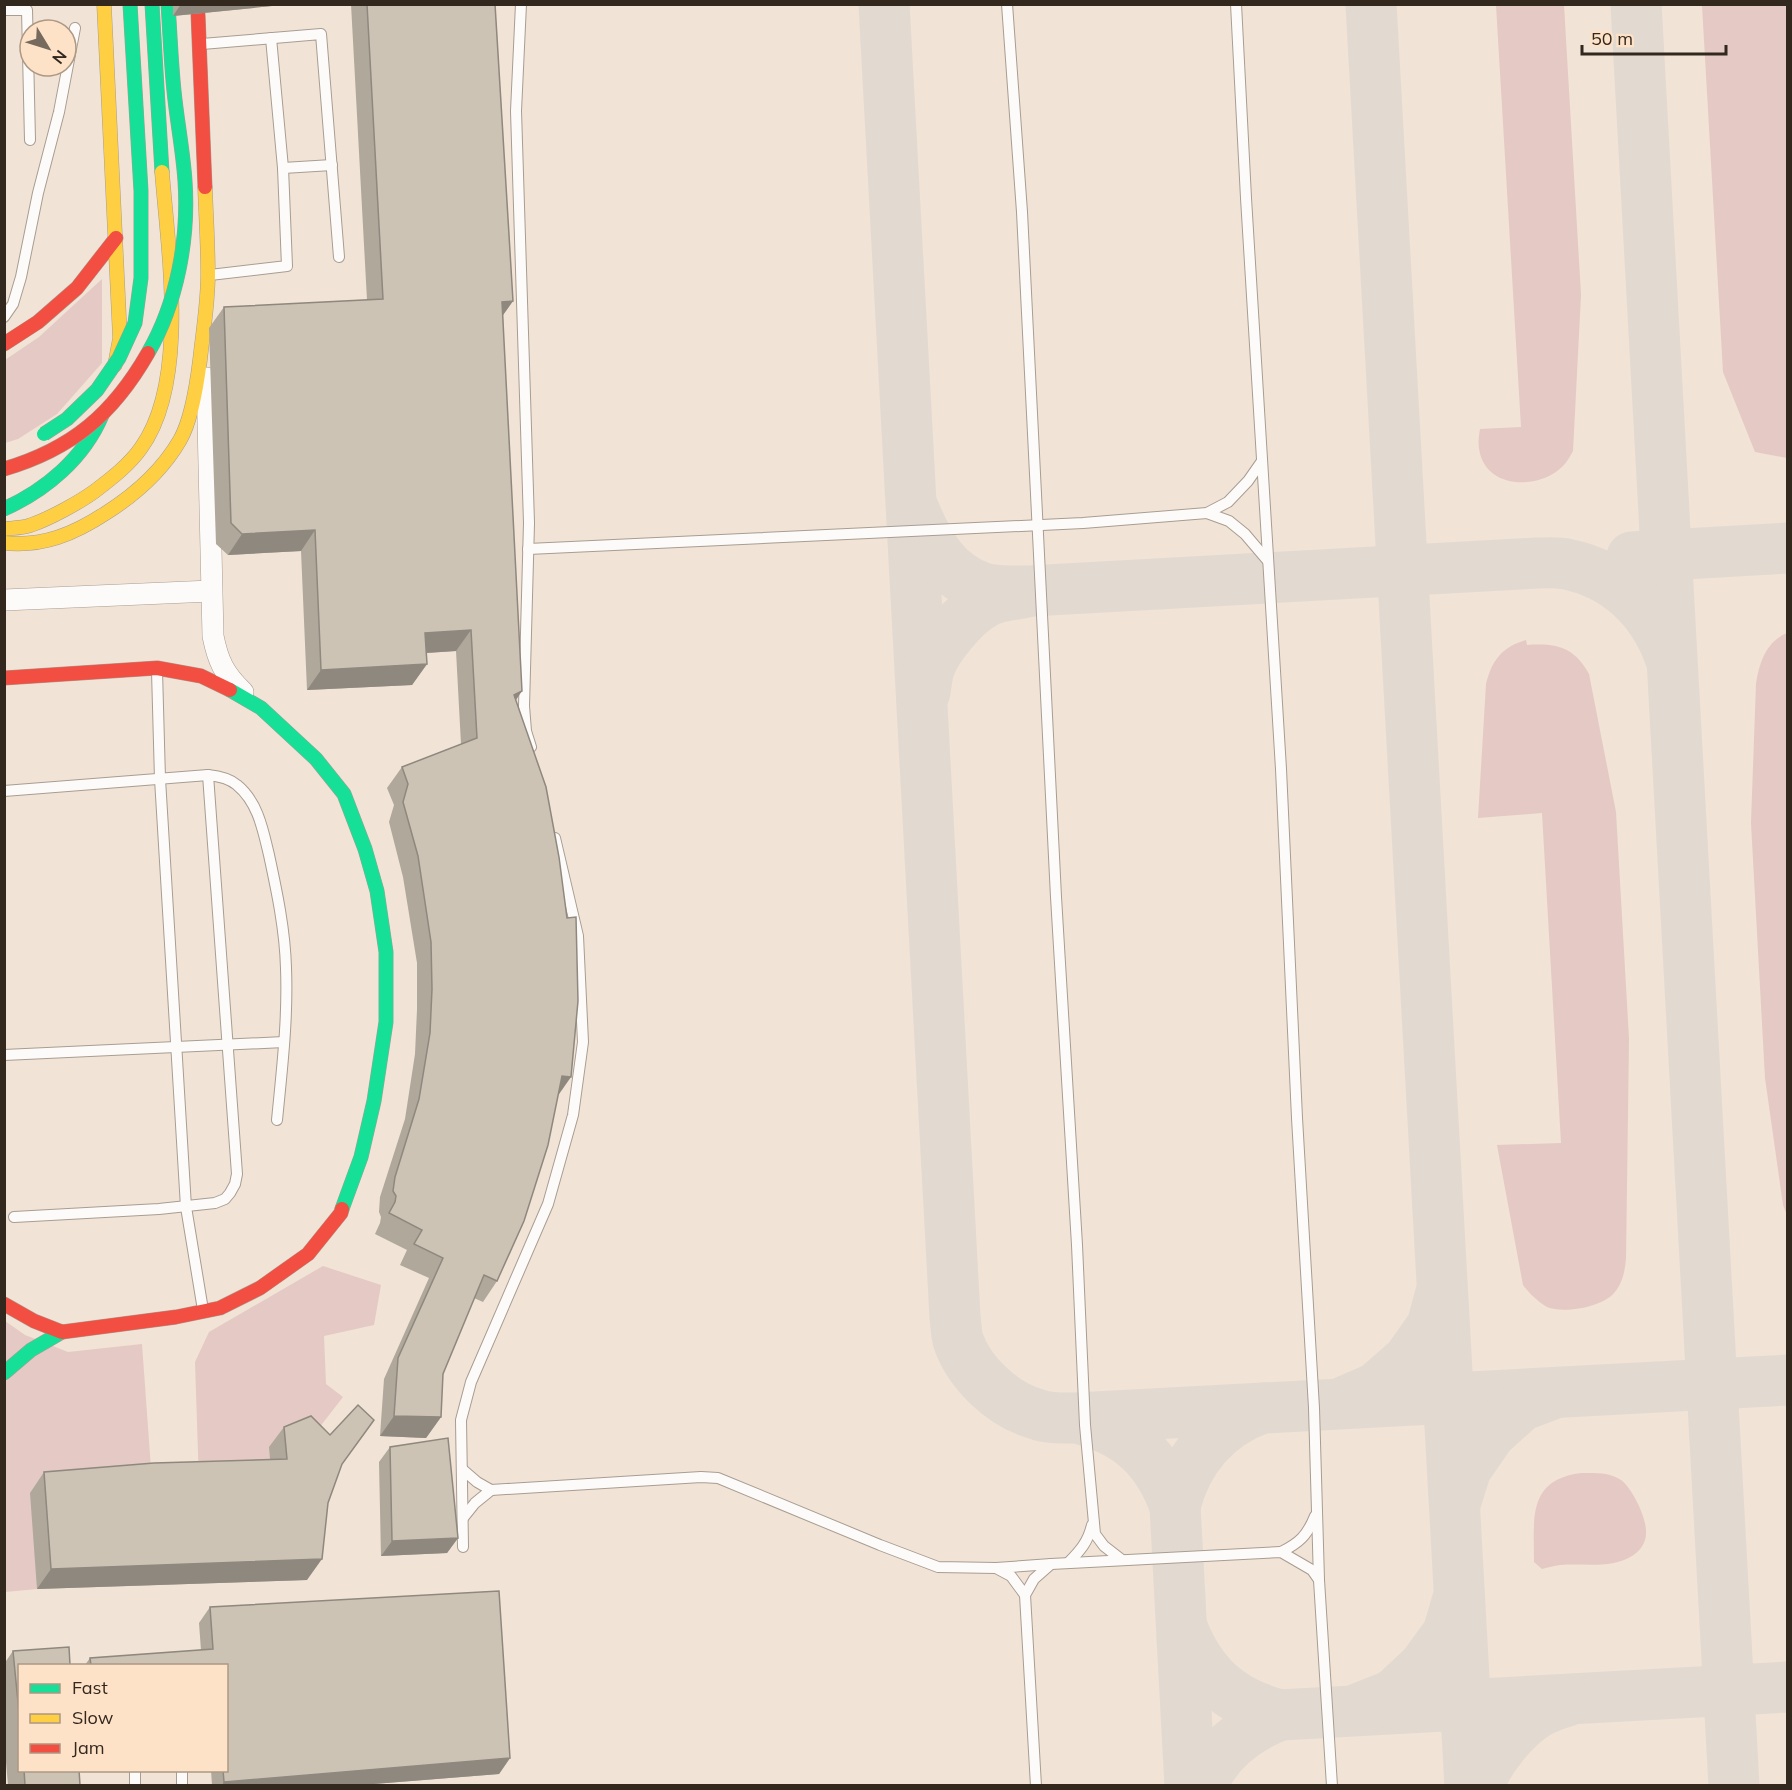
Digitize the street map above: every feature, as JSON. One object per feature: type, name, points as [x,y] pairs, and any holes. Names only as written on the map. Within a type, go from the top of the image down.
[{"type":"main road","points":[[4,509],[38,491],[63,471],[84,447],[101,420],[111,386],[120,338],[104,4]]},
{"type":"main road","points":[[29,443],[67,419],[97,390],[119,358],[135,323],[141,278],[141,191],[130,4]]},
{"type":"main road","points":[[4,529],[30,526],[84,498],[110,480],[142,447],[159,414],[169,369],[172,326],[152,4]]},
{"type":"main road","points":[[4,469],[27,463],[68,442],[98,420],[132,382],[158,337],[175,290],[184,242],[186,195],[174,89],[168,4]]},
{"type":"main road","points":[[4,543],[23,545],[59,538],[91,524],[128,499],[159,470],[180,438],[196,393],[208,275],[198,14]]},
{"type":"main road","points":[[4,344],[38,322],[77,288],[116,238]]},
{"type":"main road","points":[[4,678],[157,668],[201,676],[261,708],[316,759],[344,794],[365,849],[377,891],[386,952],[386,1022],[374,1101],[361,1156],[340,1213],[308,1254],[260,1288],[220,1308],[176,1317],[62,1332],[31,1350],[4,1373]]},
{"type":"main road","points":[[4,1304],[34,1321],[62,1332]]},
{"type":"street","points":[[205,318],[213,636],[217,657],[225,672],[234,684],[261,708]]},
{"type":"street","points":[[4,600],[211,591]]},
{"type":"lane","points":[[520,4],[516,111],[528,512],[524,705],[526,731],[533,754]]},
{"type":"lane","points":[[1007,4],[1022,212],[1029,388],[1085,1425],[1095,1534],[1104,1546],[1122,1560]]},
{"type":"lane","points":[[1236,4],[1281,769],[1297,1118],[1314,1408],[1319,1580],[1332,1785]]},
{"type":"lane","points":[[4,9],[27,7],[30,140]]},
{"type":"lane","points":[[199,44],[321,34],[339,257]]},
{"type":"lane","points":[[208,275],[288,266],[283,168],[271,38]]},
{"type":"lane","points":[[4,317],[13,304],[21,277],[65,78]]},
{"type":"lane","points":[[283,168],[332,165]]},
{"type":"lane","points":[[528,549],[1038,525],[1207,513],[1228,502],[1248,481],[1262,460]]},
{"type":"lane","points":[[1207,513],[1229,521],[1245,534],[1268,561]]},
{"type":"lane","points":[[157,668],[160,778],[186,1207],[203,1312]]},
{"type":"lane","points":[[14,1217],[186,1207],[214,1203],[225,1199],[235,1184],[237,1174],[208,775]]},
{"type":"lane","points":[[4,791],[208,775],[223,777],[236,784],[247,794],[264,833],[282,916],[286,968],[284,1041],[277,1119]]},
{"type":"lane","points":[[463,1547],[461,1420],[471,1382],[548,1204],[573,1115],[583,1042],[578,936],[551,823]]},
{"type":"lane","points":[[4,1055],[284,1041]]},
{"type":"lane","points":[[462,1469],[491,1490],[701,1476],[718,1478],[938,1568],[996,1568],[1281,1552],[1297,1544],[1310,1529],[1317,1510]]},
{"type":"lane","points":[[462,1518],[491,1490]]},
{"type":"lane","points":[[1068,1563],[1084,1547],[1093,1522]]},
{"type":"lane","points":[[1281,1552],[1312,1570],[1319,1580]]},
{"type":"lane","points":[[1036,1785],[1025,1595],[1034,1579],[1051,1564]]},
{"type":"lane","points":[[996,1568],[1011,1576],[1025,1595]]},
{"type":"shaded area","points":[[1496,5],[1564,5],[1581,295],[1573,451],[1564,464],[1552,474],[1540,480],[1527,482],[1514,482],[1491,472],[1483,462],[1479,446],[1480,429],[1521,427]]},
{"type":"shaded area","points":[[1702,5],[1787,5],[1787,458],[1755,452],[1723,372]]},
{"type":"shaded area","points":[[102,279],[102,363],[57,414],[18,439],[5,443],[5,360],[39,337]]},
{"type":"shaded area","points":[[1788,633],[1787,1215],[1783,1205],[1765,1078],[1751,823],[1757,676],[1769,648],[1780,637]]},
{"type":"shaded area","points":[[1526,640],[1527,645],[1556,646],[1571,652],[1589,674],[1616,812],[1629,1039],[1624,1272],[1617,1289],[1608,1298],[1582,1308],[1563,1310],[1547,1307],[1523,1285],[1497,1145],[1561,1143],[1542,813],[1478,818],[1486,684],[1491,668],[1499,656],[1510,646]]},
{"type":"shaded area","points":[[323,1266],[381,1285],[374,1325],[324,1336],[326,1384],[343,1397],[305,1446],[272,1479],[199,1482],[195,1362],[209,1332]]},
{"type":"shaded area","points":[[5,1321],[25,1335],[68,1352],[142,1344],[152,1483],[37,1589],[5,1592]]},
{"type":"shaded area","points":[[1581,1473],[1607,1474],[1626,1484],[1642,1512],[1646,1527],[1644,1543],[1632,1556],[1616,1563],[1560,1565],[1542,1569],[1534,1562],[1537,1504],[1542,1493],[1551,1484],[1563,1477]]},
{"type":"building","points":[[367,4],[495,4],[513,301],[502,302],[522,691],[514,695],[546,787],[567,918],[576,917],[578,1001],[571,1077],[562,1076],[548,1145],[524,1221],[497,1281],[484,1275],[443,1374],[441,1417],[394,1416],[398,1358],[443,1258],[414,1244],[422,1230],[389,1213],[396,1196],[393,1191],[395,1177],[419,1099],[430,1033],[432,989],[431,942],[418,856],[403,802],[408,784],[402,767],[477,738],[471,630],[425,633],[427,664],[321,670],[315,530],[242,534],[231,523],[224,307],[383,299]]},
{"type":"building","points":[[358,1405],[374,1420],[342,1464],[328,1503],[322,1559],[51,1569],[44,1472],[154,1463],[287,1459],[284,1427],[311,1416],[330,1435]]},
{"type":"building","points":[[448,1438],[458,1538],[392,1541],[390,1447]]},
{"type":"building","points":[[499,1591],[510,1758],[224,1782],[223,1772],[228,1772],[228,1664],[91,1664],[90,1658],[213,1649],[210,1607]]},
{"type":"building","points":[[69,1647],[70,1664],[18,1664],[18,1702],[13,1651]]},
{"type":"building","points":[[24,1772],[79,1772],[80,1785],[25,1785]]},
{"type":"taxiway","points":[[884,4],[955,1317],[958,1340],[970,1364],[988,1386],[1011,1403],[1041,1416],[1062,1418],[1788,1380]]},
{"type":"taxiway","points":[[1371,4],[1470,1786]]},
{"type":"taxiway","points":[[1636,4],[1734,1786]]},
{"type":"taxiway","points":[[914,510],[925,535],[949,567],[970,583],[1000,591],[1537,563],[1566,564],[1601,576],[1631,596],[1654,624],[1670,657]]},
{"type":"taxiway","points":[[1632,557],[1788,548]]},
{"type":"taxiway","points":[[925,692],[928,672],[938,651],[969,614],[990,600],[1027,592]]},
{"type":"taxiway","points":[[1346,1401],[1376,1388],[1408,1360],[1432,1326],[1440,1296]]},
{"type":"taxiway","points":[[1456,1501],[1466,1469],[1490,1434],[1521,1406],[1550,1395]]},
{"type":"taxiway","points":[[1190,1786],[1175,1506],[1187,1473],[1205,1446],[1230,1424],[1262,1408]]},
{"type":"taxiway","points":[[1081,1419],[1114,1431],[1140,1450],[1160,1474],[1175,1506]]},
{"type":"taxiway","points":[[1360,1708],[1393,1695],[1424,1666],[1448,1633],[1457,1602]]},
{"type":"taxiway","points":[[1182,1627],[1198,1659],[1219,1684],[1246,1703],[1280,1715],[1788,1687]]},
{"type":"taxiway","points":[[1479,1786],[1495,1755],[1519,1727],[1537,1713],[1567,1701]]},
{"type":"taxiway","points":[[1202,1786],[1215,1762],[1234,1742],[1280,1715]]},
{"type":"traffic: fast","points":[[44,434],[67,419],[97,390],[119,358],[135,323],[141,278],[141,191],[130,4]]},
{"type":"traffic: fast","points":[[152,4],[162,172]]},
{"type":"traffic: fast","points":[[148,353],[174,292],[185,225],[185,181],[174,91],[168,4]]},
{"type":"traffic: fast","points":[[4,509],[34,492],[62,471],[85,445],[102,415]]},
{"type":"traffic: fast","points":[[230,690],[261,708],[316,759],[344,794],[365,849],[377,891],[386,952],[386,1022],[374,1101],[361,1157],[342,1209]]},
{"type":"traffic: fast","points":[[4,1373],[31,1350],[62,1332]]},
{"type":"traffic: slow","points":[[104,4],[120,338],[115,365]]},
{"type":"traffic: slow","points":[[4,529],[25,527],[38,522],[64,510],[95,491],[120,471],[136,454],[156,420],[165,388],[172,314],[162,172]]},
{"type":"traffic: slow","points":[[4,543],[45,541],[70,533],[94,520],[117,506],[148,481],[180,440],[188,422],[196,390],[206,307],[208,263],[205,187]]},
{"type":"traffic: jam","points":[[198,14],[205,187]]},
{"type":"traffic: jam","points":[[4,344],[38,322],[77,288],[116,238]]},
{"type":"traffic: jam","points":[[4,469],[50,451],[70,440],[88,426],[120,394],[148,353]]},
{"type":"traffic: jam","points":[[4,678],[157,668],[201,676],[230,690]]},
{"type":"traffic: jam","points":[[4,1304],[34,1321],[62,1332],[176,1317],[220,1308],[260,1288],[308,1254],[342,1209]]}]
